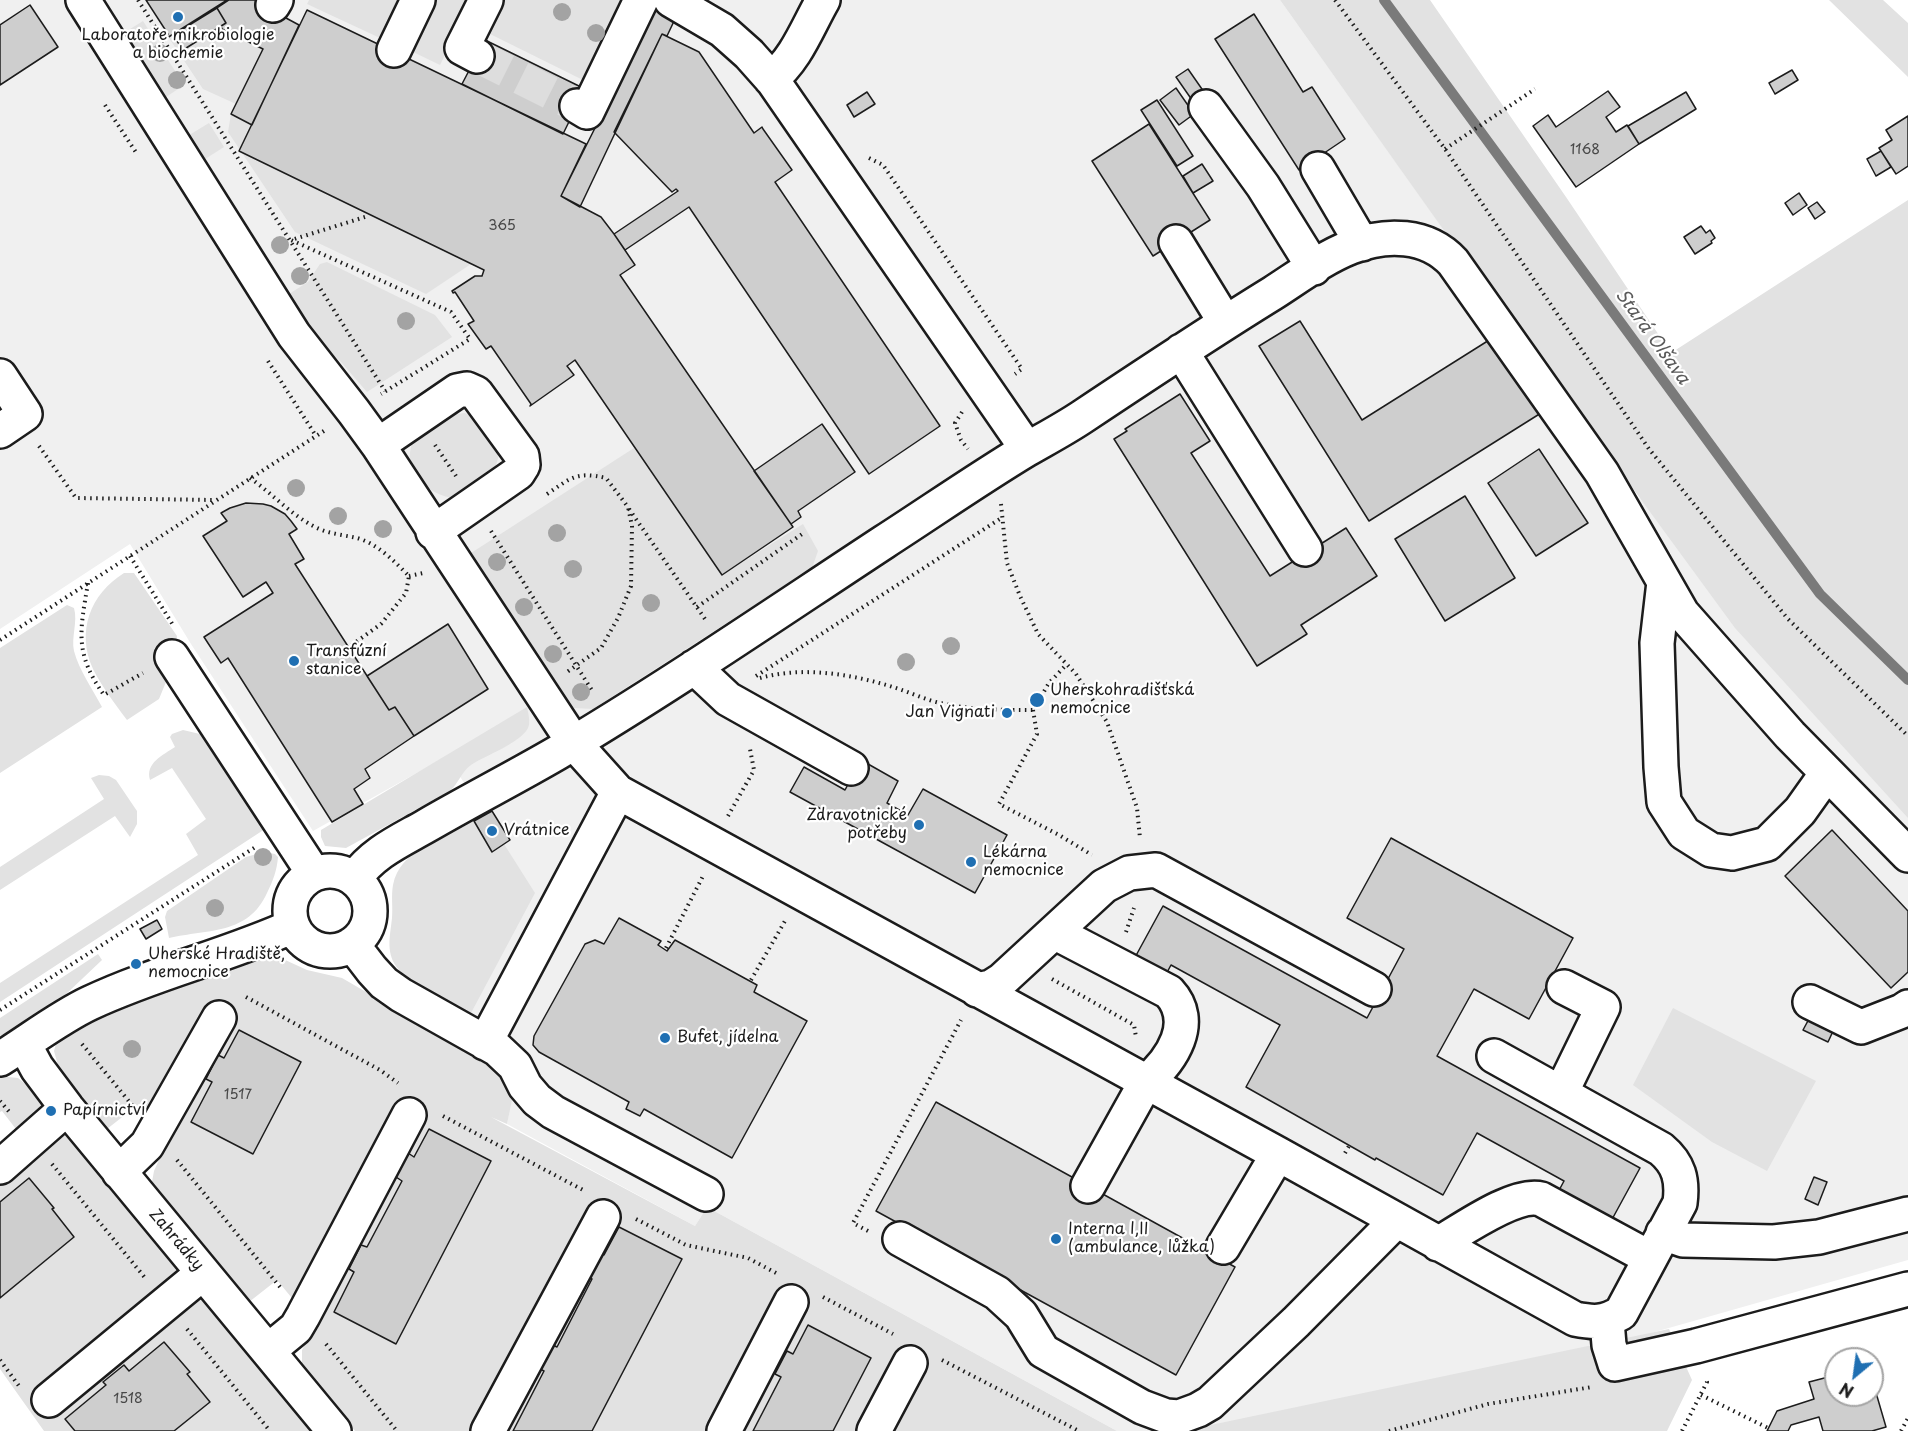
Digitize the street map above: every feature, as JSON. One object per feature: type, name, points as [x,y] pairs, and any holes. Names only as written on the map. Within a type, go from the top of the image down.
[{"type":"street","points":[[83,0],[294,335],[378,446],[574,743],[618,792],[722,833],[801,892],[1575,1319],[1592,1323],[1607,1321],[1621,1313],[1680,1203],[1682,1186],[1678,1169],[1671,1157],[1661,1149],[1494,1056]]},
{"type":"street","points":[[394,50],[418,0]]},
{"type":"street","points":[[477,56],[462,48],[486,0]]},
{"type":"street","points":[[577,106],[587,112],[641,0]]},
{"type":"street","points":[[671,0],[718,11],[749,54],[771,79],[1027,449]]},
{"type":"street","points":[[771,79],[780,73],[791,57],[806,15],[823,0]]},
{"type":"street","points":[[1206,107],[1263,186],[1314,268]]},
{"type":"street","points":[[1318,169],[1362,244]]},
{"type":"street","points":[[354,879],[363,866],[376,854],[610,721],[1027,449],[1067,427],[1226,322],[1314,268],[1339,253],[1362,244],[1382,240],[1418,239],[1443,251],[1453,262],[1602,473],[1682,613],[1790,735],[1908,855]]},
{"type":"street","points":[[1176,242],[1226,322]]},
{"type":"street","points":[[1181,351],[1305,549]]},
{"type":"street","points":[[0,376],[25,414],[10,424]]},
{"type":"street","points":[[378,446],[456,391],[466,389],[476,393],[522,456],[523,465],[518,473],[433,531]]},
{"type":"street","points":[[1664,582],[1657,643],[1661,767],[1664,802],[1684,833],[1711,849],[1732,853],[1767,844],[1800,811],[1827,773]]},
{"type":"street","points":[[172,657],[314,874]]},
{"type":"street","points":[[694,667],[728,699],[851,768]]},
{"type":"street","points":[[485,1043],[618,792]]},
{"type":"street","points":[[977,990],[991,987],[1002,980],[1113,880],[1129,873],[1156,870],[1374,989]]},
{"type":"street","points":[[334,871],[354,879],[368,897],[370,915],[364,931],[352,944],[334,950],[316,948],[304,941],[294,926],[290,908],[293,896],[303,881],[314,874],[334,871]]},
{"type":"street","points":[[12,1052],[88,1004],[294,926]]},
{"type":"street","points":[[1054,932],[1169,992],[1181,1017],[1181,1031],[1174,1047],[1157,1073],[1146,1082],[1088,1186]]},
{"type":"street","points":[[352,944],[372,970],[392,989],[497,1049],[515,1066],[525,1086],[537,1100],[553,1112],[706,1194]]},
{"type":"street","points":[[1560,1093],[1604,1008],[1564,987]]},
{"type":"street","points":[[1810,1002],[1861,1028],[1908,1007]]},
{"type":"street","points":[[119,1172],[139,1154],[154,1133],[219,1018]]},
{"type":"street","name":"Zahrádky","points":[[12,1052],[37,1068],[119,1172],[334,1431]]},
{"type":"street","points":[[0,1167],[67,1108]]},
{"type":"street","points":[[268,1351],[296,1328],[424,1115]]},
{"type":"street","points":[[1222,1247],[1278,1154]]},
{"type":"street","points":[[1438,1244],[1506,1205],[1520,1199],[1534,1197],[1657,1246],[1683,1240],[1774,1242],[1819,1237],[1908,1214]]},
{"type":"street","points":[[488,1431],[610,1210]]},
{"type":"street","points":[[886,1236],[997,1293],[1021,1315],[1043,1351],[1142,1407],[1166,1416],[1179,1417],[1198,1410],[1210,1402],[1296,1322],[1397,1220]]},
{"type":"street","points":[[50,1400],[203,1273]]},
{"type":"street","points":[[1607,1321],[1615,1364],[1696,1346],[1908,1289]]},
{"type":"street","points":[[724,1431],[796,1290]]},
{"type":"street","points":[[874,1431],[915,1352]]},
{"type":"path","points":[[138,0],[385,391]]},
{"type":"path","points":[[1335,0],[1444,149],[1649,449],[1788,619],[1908,736]]},
{"type":"path","points":[[1444,149],[1506,110],[1535,88]]},
{"type":"path","points":[[291,240],[365,216]]},
{"type":"path","points":[[0,640],[385,391],[470,339],[452,312],[291,240]]},
{"type":"path","points":[[10,424],[76,498],[216,500]]},
{"type":"path","points":[[545,496],[578,474],[591,474],[606,478],[724,647]]},
{"type":"path","points":[[250,478],[300,519],[326,531],[360,539],[388,555],[409,576],[406,593],[381,624],[349,647]]},
{"type":"path","points":[[537,688],[601,648],[618,618],[631,586],[632,526],[628,507]]},
{"type":"path","points":[[1003,517],[748,681],[781,672],[838,674],[891,686],[944,704],[998,710],[1033,710]]},
{"type":"path","points":[[500,525],[491,531],[610,721]]},
{"type":"path","points":[[698,607],[805,532]]},
{"type":"path","points":[[89,582],[80,640],[85,664],[104,695],[187,648],[130,556]]},
{"type":"path","points":[[1067,664],[1049,683],[1033,710],[1037,734],[999,804],[1096,858],[1113,880]]},
{"type":"path","points":[[666,948],[754,770],[742,707]]},
{"type":"path","points":[[0,1010],[216,871],[285,830]]},
{"type":"path","points":[[702,878],[712,883]]},
{"type":"path","points":[[751,980],[801,892]]},
{"type":"path","points":[[784,922],[795,927]]},
{"type":"path","points":[[886,1236],[853,1223],[977,990]]},
{"type":"path","points":[[80,1041],[397,1431]]},
{"type":"path","points":[[0,1101],[270,1431]]},
{"type":"path","points":[[424,1115],[610,1210],[686,1245],[748,1258],[796,1290],[915,1352],[1079,1431]]},
{"type":"path","points":[[1682,1431],[1707,1382],[1696,1346]]},
{"type":"path","points":[[1389,1431],[1488,1404],[1608,1384],[1615,1364]]},
{"type":"path","points":[[1701,1395],[1768,1428]]},
{"type":"path","points":[[1901,1431],[1908,1418]]},
{"type":"shaded area","name":"Uherskohradišťská nemocnice","points":[[0,0],[1280,0],[1625,484],[1908,762],[1908,1260],[1609,1345],[1183,1431],[1117,1431],[707,1207],[695,1226],[507,1124],[511,1100],[454,1043],[534,893],[447,756],[313,831],[191,644],[130,544],[0,629]]},
{"type":"shaded area","points":[[309,0],[397,0],[380,38],[307,4]]},
{"type":"shaded area","points":[[435,0],[472,0],[440,65],[411,51]]},
{"type":"shaded area","points":[[496,0],[620,0],[622,19],[585,81],[490,34],[487,23]]},
{"type":"shaded area","points":[[1280,0],[1430,0],[1671,353],[1908,200],[1908,818],[1735,628],[1440,225]]},
{"type":"shaded area","points":[[1829,0],[1883,0],[1908,23],[1908,77]]},
{"type":"shaded area","points":[[143,21],[184,85],[163,99],[122,34]]},
{"type":"shaded area","points":[[221,26],[222,29],[263,49],[236,104],[203,89],[169,38],[173,35],[183,50]]},
{"type":"shaded area","points":[[231,114],[254,126],[243,152],[471,264],[426,294],[295,232],[228,132]]},
{"type":"shaded area","points":[[209,123],[224,147],[202,161],[186,137]]},
{"type":"shaded area","points":[[327,262],[435,315],[452,337],[367,392],[341,362],[310,332],[310,326],[289,294],[308,282],[320,264]]},
{"type":"shaded area","points":[[465,413],[487,431],[495,445],[498,458],[493,471],[454,498],[436,493],[421,482],[411,466],[411,447],[437,422],[451,415]]},
{"type":"shaded area","points":[[634,448],[722,575],[803,524],[818,551],[812,568],[593,709],[574,708],[560,697],[468,555]]},
{"type":"shaded area","points":[[124,573],[134,573],[177,636],[176,643],[159,667],[166,682],[159,699],[127,720],[93,669],[86,641],[89,615],[95,603],[102,592]]},
{"type":"shaded area","points":[[67,605],[74,608],[75,613],[73,646],[76,658],[102,707],[0,773],[0,648]]},
{"type":"shaded area","points":[[527,707],[529,725],[526,731],[513,742],[471,765],[450,791],[346,848],[325,846],[321,830]]},
{"type":"shaded area","points":[[183,730],[200,734],[207,741],[265,829],[0,1002],[0,983],[198,855],[186,834],[206,819],[172,768],[150,780],[149,774],[156,760],[175,747],[170,737],[172,734]]},
{"type":"shaded area","points":[[99,775],[109,776],[116,780],[137,811],[137,824],[130,837],[115,816],[0,890],[0,867],[104,799],[91,778]]},
{"type":"shaded area","points":[[474,821],[492,851],[504,844],[535,893],[471,1013],[422,988],[405,976],[392,958],[390,945],[392,889],[397,873],[414,853],[425,845]]},
{"type":"shaded area","points":[[264,852],[275,854],[278,857],[273,880],[259,907],[238,923],[226,928],[169,938],[165,917],[167,911],[246,857]]},
{"type":"shaded area","points":[[98,954],[102,960],[63,997],[0,1038],[0,1018]]},
{"type":"shaded area","points":[[263,956],[283,959],[307,970],[342,978],[502,1071],[512,1100],[507,1124],[491,1117],[695,1226],[707,1207],[1117,1431],[355,1431],[302,1367],[302,1350],[315,1326],[277,1280],[249,1302],[161,1196],[152,1182],[154,1171],[166,1144],[135,1107],[107,1129],[59,1069],[54,1051],[57,1040],[105,1011]]},
{"type":"shaded area","points":[[1673,1008],[1816,1081],[1767,1171],[1712,1142],[1633,1085]]},
{"type":"shaded area","points":[[0,1078],[18,1078],[28,1086],[312,1431],[44,1431],[0,1369],[0,1149],[19,1133],[2,1111],[0,1112]]},
{"type":"shaded area","points":[[1669,1329],[1692,1380],[1667,1431],[1182,1431]]},
{"type":"building","name":"Laboratoře mikrobiologie a biochemie","points":[[146,0],[227,0],[167,38],[168,34]]},
{"type":"building","points":[[229,0],[264,0],[289,12],[286,18],[299,25],[252,125],[231,114],[263,49],[222,29],[221,26],[226,23],[217,8]]},
{"type":"building","points":[[659,0],[684,0],[667,36],[662,34],[580,207],[561,196]]},
{"type":"building","points":[[30,5],[58,47],[0,85],[0,25]]},
{"type":"building","points":[[217,8],[226,23],[183,50],[173,35]]},
{"type":"building","points":[[307,10],[586,144],[561,196],[601,217],[614,234],[635,265],[620,275],[793,527],[722,575],[575,360],[567,366],[574,375],[530,406],[531,404],[491,346],[486,349],[468,324],[474,321],[455,292],[452,291],[475,276],[482,276],[484,270],[239,151]]},
{"type":"building","points":[[1254,14],[1303,92],[1312,87],[1345,139],[1299,170],[1215,39]]},
{"type":"building","points":[[662,34],[699,52],[754,133],[762,127],[792,170],[775,182],[940,426],[869,474],[689,207],[625,250],[614,234],[678,191],[676,189],[672,192],[614,132]]},
{"type":"building","points":[[485,40],[585,89],[563,134],[462,84]]},
{"type":"building","points":[[1188,69],[1204,92],[1192,100],[1176,77]]},
{"type":"building","points":[[1792,70],[1798,80],[1775,94],[1769,83]]},
{"type":"building","points":[[1176,88],[1194,114],[1179,125],[1160,100]]},
{"type":"building","points":[[1608,91],[1620,107],[1606,117],[1616,132],[1627,125],[1639,144],[1576,187],[1533,126],[1548,115],[1556,127]]},
{"type":"building","points":[[867,92],[875,104],[854,117],[847,105]]},
{"type":"building","points":[[1686,92],[1696,109],[1639,144],[1628,126]]},
{"type":"building","points":[[1157,100],[1193,156],[1177,166],[1141,110]]},
{"type":"building","points":[[1908,116],[1908,166],[1896,174],[1879,148],[1892,140],[1886,130]]},
{"type":"building","points":[[1149,124],[1210,220],[1153,256],[1092,161]]},
{"type":"building","points":[[1881,151],[1891,167],[1876,176],[1867,159]]},
{"type":"building","points":[[1202,164],[1213,181],[1193,193],[1183,176]]},
{"type":"building","points":[[1799,193],[1807,205],[1793,215],[1785,203]]},
{"type":"building","points":[[1817,202],[1825,212],[1815,219],[1808,208]]},
{"type":"building","points":[[1701,226],[1706,233],[1710,230],[1715,238],[1711,241],[1712,243],[1695,254],[1684,237]]},
{"type":"building","points":[[1300,321],[1362,420],[1494,337],[1541,413],[1369,521],[1259,346]]},
{"type":"building","points":[[1180,394],[1210,441],[1191,453],[1270,576],[1346,528],[1377,576],[1301,625],[1307,634],[1257,666],[1114,439],[1127,431],[1125,429]]},
{"type":"building","points":[[822,424],[855,472],[798,511],[801,517],[791,524],[754,471]]},
{"type":"building","points":[[1539,449],[1588,523],[1536,556],[1488,483]]},
{"type":"building","points":[[1465,496],[1515,578],[1445,621],[1395,539]]},
{"type":"building","name":"Transfúzní stanice","points":[[246,503],[271,506],[285,514],[297,529],[289,534],[304,559],[295,564],[389,710],[395,707],[414,736],[365,769],[370,778],[354,789],[363,804],[332,822],[228,658],[221,663],[204,637],[273,593],[266,582],[243,597],[203,536],[227,521],[221,513]]},
{"type":"building","points":[[448,624],[488,689],[414,736],[395,707],[389,710],[367,676]]},
{"type":"building","name":"Zdravotnické potřeby","points":[[861,760],[898,781],[887,803],[908,815],[923,789],[1007,835],[975,893],[790,792],[804,767],[845,790]]},
{"type":"building","name":"Vrátnice","points":[[492,811],[510,840],[492,852],[474,821]]},
{"type":"building","points":[[1832,830],[1908,911],[1908,972],[1891,988],[1785,876]]},
{"type":"building","points":[[1391,838],[1573,938],[1529,1019],[1474,989],[1437,1056],[1640,1168],[1610,1223],[1557,1194],[1564,1181],[1477,1133],[1443,1195],[1376,1158],[1375,1160],[1246,1087],[1280,1025],[1171,965],[1164,978],[1133,961],[1163,906],[1367,1018],[1404,949],[1347,918]]},
{"type":"building","name":"Bufet, jídelna","points":[[619,918],[661,941],[658,945],[667,951],[675,940],[757,985],[754,992],[807,1021],[732,1158],[644,1109],[640,1116],[626,1109],[629,1102],[539,1052],[533,1045],[534,1036],[585,944],[595,940],[604,944]]},
{"type":"building","points":[[157,920],[162,929],[146,939],[140,929]]},
{"type":"building","points":[[1810,1017],[1834,1029],[1828,1042],[1803,1030]]},
{"type":"building","points":[[239,1030],[301,1062],[253,1154],[191,1122],[212,1082],[206,1079],[218,1055],[224,1058]]},
{"type":"building","name":"Interna I,II (ambulance, lůžka)","points":[[936,1102],[1235,1267],[1176,1375],[876,1211]]},
{"type":"building","points":[[429,1129],[491,1161],[396,1344],[334,1312],[354,1272],[349,1269],[361,1245],[367,1247],[402,1181],[396,1177],[408,1153],[414,1157]]},
{"type":"building","points":[[1814,1177],[1827,1182],[1818,1205],[1805,1199]]},
{"type":"building","points":[[29,1178],[74,1237],[0,1298],[0,1202]]},
{"type":"building","points":[[619,1227],[682,1259],[592,1431],[513,1431],[544,1371],[538,1368],[551,1344],[557,1347],[592,1279],[586,1276],[598,1252],[604,1255]]},
{"type":"building","points":[[808,1325],[871,1358],[833,1431],[753,1431],[781,1377],[775,1374],[787,1351],[793,1354]]},
{"type":"building","points":[[164,1342],[190,1372],[187,1374],[210,1402],[174,1431],[75,1431],[65,1419],[106,1385],[103,1382],[124,1365],[129,1371]]},
{"type":"building","points":[[1824,1378],[1824,1407],[1880,1407],[1886,1427],[1872,1431],[1823,1431],[1819,1417],[1791,1425],[1788,1431],[1767,1431],[1777,1411],[1814,1399],[1809,1382]]},
{"type":"waterway","name":"Stará Olšava","points":[[1384,0],[1820,594],[1908,680]]},
{"type":"tunnel","points":[[477,56],[577,106]]},
{"type":"place","name":"Laboratoře mikrobiologie a biochemie","points":[[178,17]]},
{"type":"place","name":"Transfúzní stanice","points":[[294,661]]},
{"type":"place","name":"Uherskohradišťská nemocnice","points":[[1037,700]]},
{"type":"place","name":"Jan Vignati","points":[[1007,713]]},
{"type":"place","name":"Zdravotnické potřeby","points":[[919,825]]},
{"type":"place","name":"Vrátnice","points":[[492,831]]},
{"type":"place","name":"Lékárna nemocnice","points":[[971,862]]},
{"type":"place","name":"Uherské Hradiště, nemocnice","points":[[136,964]]},
{"type":"place","name":"Bufet, jídelna","points":[[665,1038]]},
{"type":"place","name":"Papírnictví","points":[[51,1111]]},
{"type":"place","name":"Interna I,II (ambulance, lůžka)","points":[[1056,1239]]}]
